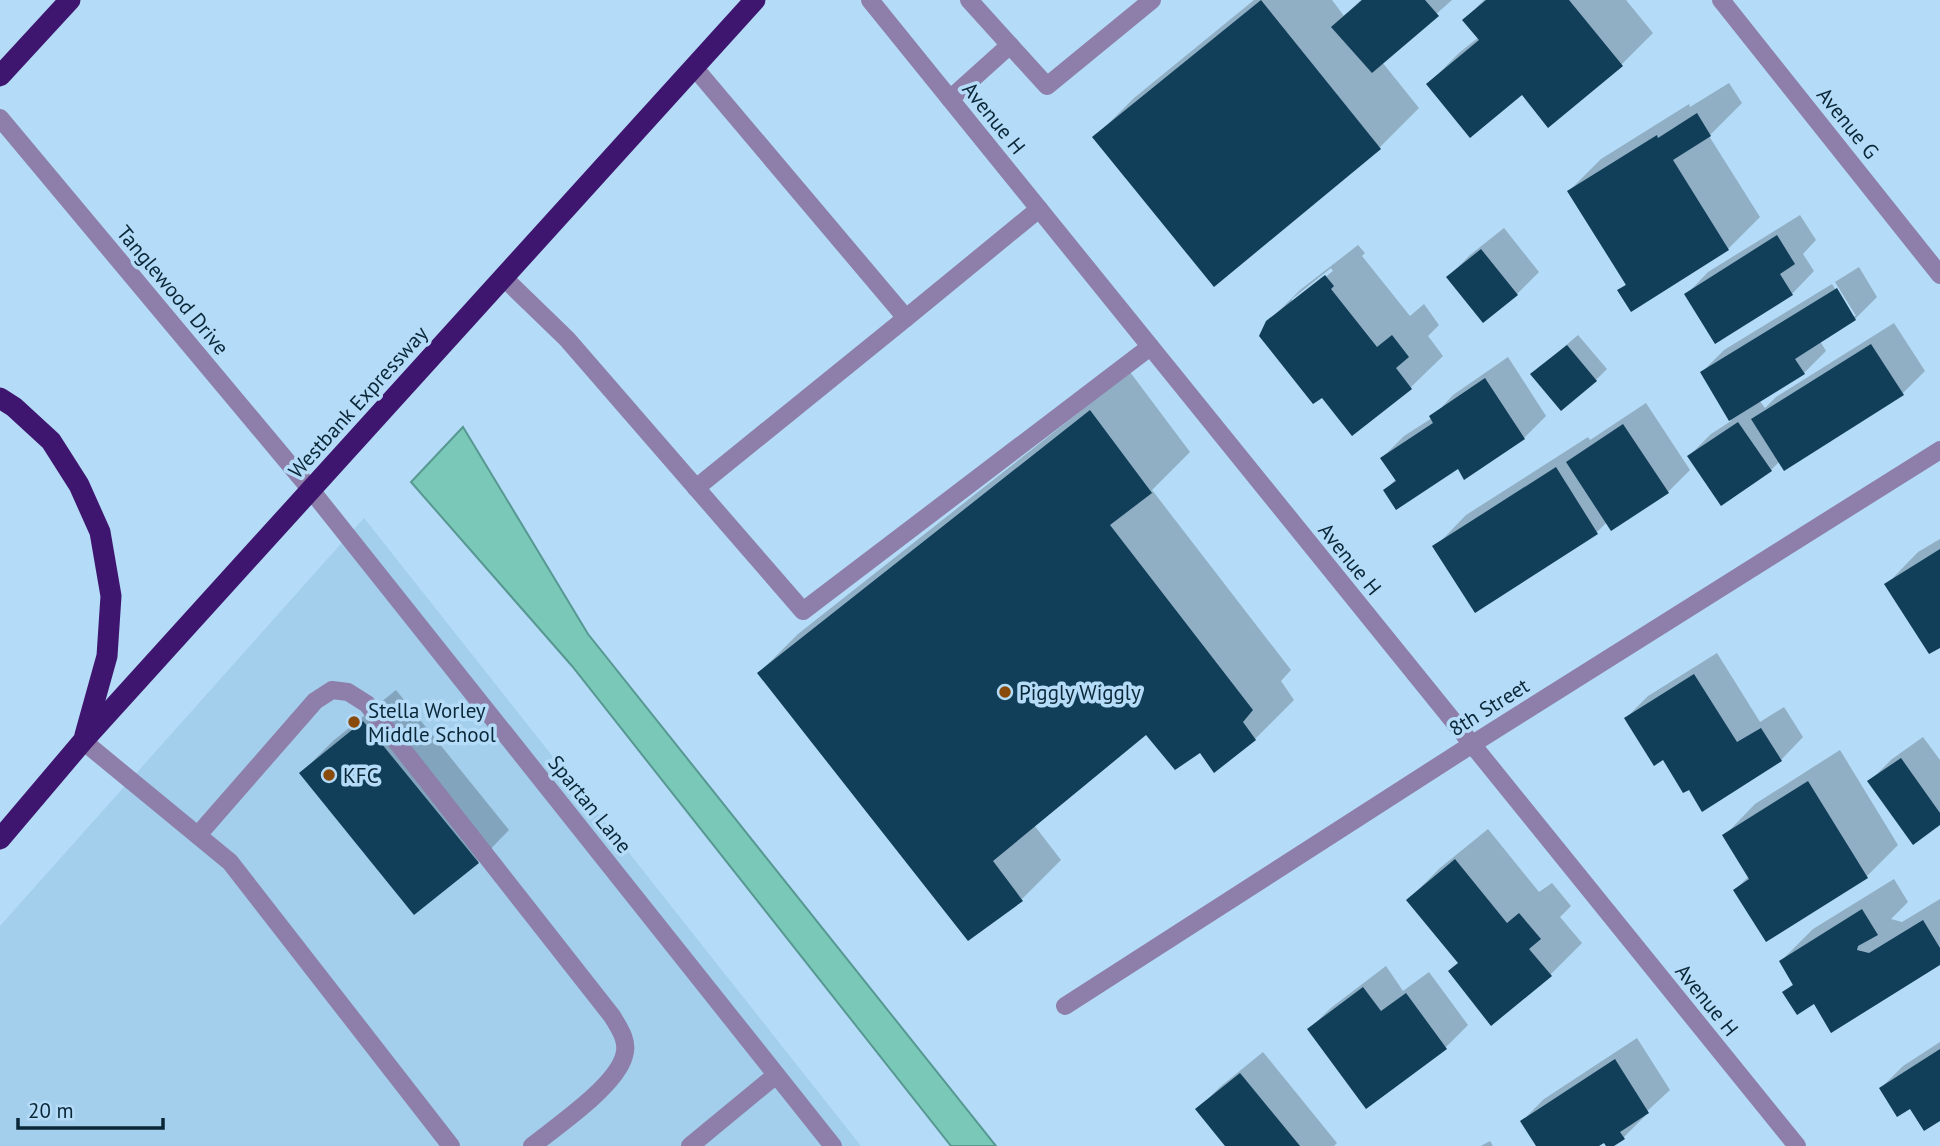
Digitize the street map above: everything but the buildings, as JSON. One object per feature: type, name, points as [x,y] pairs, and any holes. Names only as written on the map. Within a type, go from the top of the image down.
[{"type":"highway","points":[[0,76],[70,0]]},
{"type":"highway","name":"Westbank Expressway","points":[[0,839],[83,741],[755,0]]},
{"type":"highway","points":[[0,398],[14,407],[51,441],[79,485],[100,532],[111,596],[107,656],[83,741]]},
{"type":"street","name":"Avenue H","points":[[870,0],[1797,1146]]},
{"type":"street","points":[[969,0],[1047,86],[1152,0]]},
{"type":"street","name":"Avenue G","points":[[1721,0],[1940,275]]},
{"type":"street","points":[[950,99],[1010,46]]},
{"type":"street","points":[[694,67],[906,317]]},
{"type":"street","name":"Tanglewood Drive","points":[[0,118],[311,490]]},
{"type":"street","points":[[696,488],[1039,209]]},
{"type":"street","points":[[504,278],[567,339],[803,611],[1150,347]]},
{"type":"street","name":"8th Street","points":[[1065,1006],[1471,745],[1940,450]]},
{"type":"street","name":"Spartan Lane","points":[[311,490],[833,1146]]},
{"type":"street","points":[[198,835],[315,701],[332,690],[348,692],[367,704],[612,1016],[624,1037],[625,1055],[614,1076],[532,1146]]},
{"type":"street","points":[[83,741],[230,862],[451,1146]]},
{"type":"street","points":[[690,1146],[776,1075]]},
{"type":"shaded area","points":[[463,427],[588,634],[996,1146],[951,1146],[572,666],[411,482]]},
{"type":"shaded area","name":"Stella Worley Middle School","points":[[364,518],[861,1146],[0,1146],[0,926]]},
{"type":"place","name":"Piggly Wiggly","points":[[1005,692]]},
{"type":"place","name":"Stella Worley Middle School","points":[[354,722]]},
{"type":"place","name":"KFC","points":[[329,775]]}]
